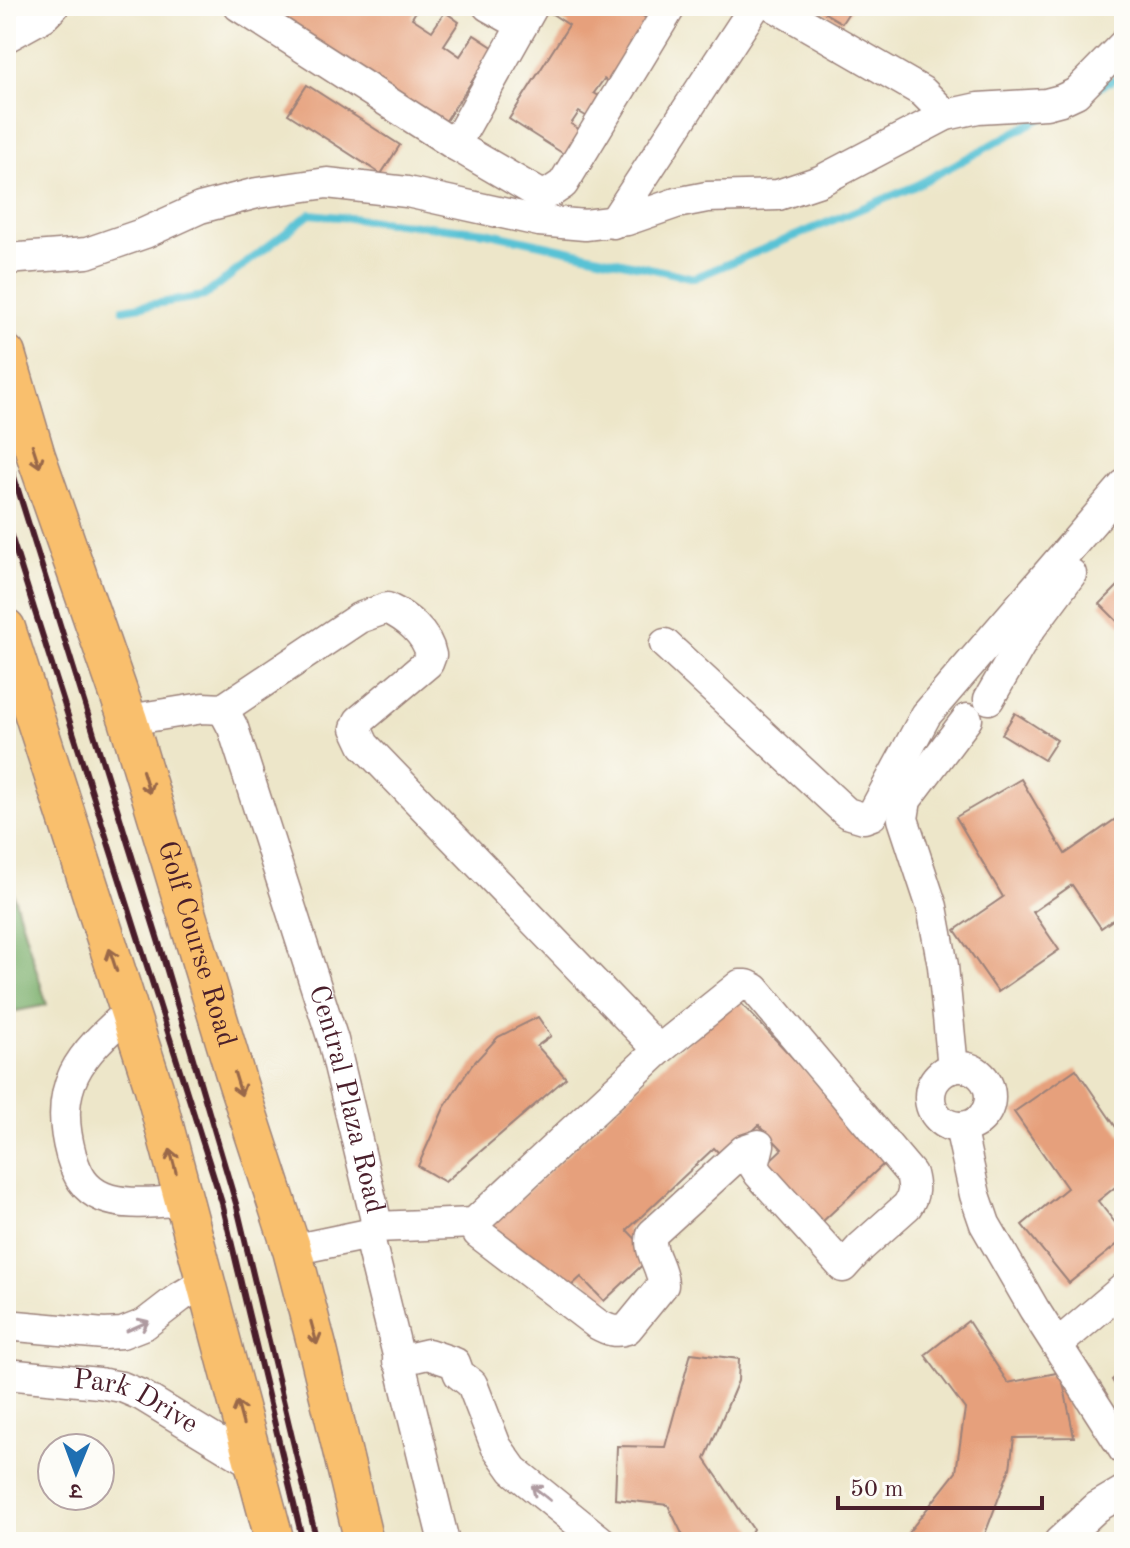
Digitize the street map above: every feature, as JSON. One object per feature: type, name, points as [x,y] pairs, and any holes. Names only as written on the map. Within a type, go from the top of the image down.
[{"type":"main road","name":"Golf Course Road","points":[[6,354],[36,456],[128,720],[237,1081],[292,1250],[364,1542]]},
{"type":"main road","points":[[6,628],[154,1088],[275,1542]]},
{"type":"street","points":[[6,37],[44,16],[54,6]]},
{"type":"street","points":[[239,6],[455,145],[541,195],[563,184],[671,6]]},
{"type":"street","points":[[455,145],[528,16],[488,6]]},
{"type":"street","points":[[613,223],[755,6]]},
{"type":"street","points":[[774,6],[923,92],[946,115]]},
{"type":"street","points":[[6,259],[87,253],[145,233],[200,208],[257,193],[327,183],[407,192],[539,221],[585,225],[613,223],[707,197],[778,195],[820,181],[946,115],[978,108],[1046,104],[1061,100],[1076,93],[1124,44]]},
{"type":"street","points":[[665,644],[847,813],[864,818],[872,815],[877,807],[926,715],[1124,485]]},
{"type":"street","points":[[953,1068],[943,966],[932,907],[903,819],[906,800],[978,709],[1027,633],[1098,538],[1124,511]]},
{"type":"street","points":[[128,720],[203,708],[223,709],[359,618],[387,608],[403,616],[424,638],[431,655],[428,663],[359,721],[356,728],[364,745],[659,1050]]},
{"type":"street","name":"Central Plaza Road","points":[[223,709],[233,728],[333,1040],[375,1216],[372,1232],[400,1368],[444,1542]]},
{"type":"street","points":[[292,1250],[372,1232],[474,1223],[659,1050],[732,990],[747,985],[755,989],[911,1174],[912,1199],[843,1267],[759,1174],[754,1166],[759,1145],[744,1150],[652,1234],[652,1251],[660,1267],[663,1285],[627,1329],[619,1332],[610,1331],[587,1316],[478,1233],[474,1223]]},
{"type":"street","points":[[129,1012],[95,1042],[71,1078],[65,1095],[67,1139],[73,1161],[80,1182],[102,1197],[123,1202],[184,1201]]},
{"type":"street","points":[[963,1067],[982,1076],[990,1094],[989,1104],[978,1121],[960,1127],[941,1121],[930,1105],[932,1086],[944,1071],[953,1068],[963,1067]]},
{"type":"street","points":[[960,1127],[975,1195],[985,1224],[1034,1309],[1124,1450]]},
{"type":"street","name":"Park Drive","points":[[6,1325],[122,1333],[145,1324],[205,1282]]},
{"type":"street","points":[[1058,1344],[1124,1288]]},
{"type":"street","points":[[99,1383],[104,1334]]},
{"type":"street","points":[[400,1368],[428,1354],[455,1363],[459,1374],[472,1384],[496,1446],[513,1470],[602,1542]]},
{"type":"street","name":"Park Drive","points":[[6,1374],[122,1387],[141,1395],[254,1464]]},
{"type":"street","points":[[1059,1542],[1097,1507],[1124,1491]]},
{"type":"green space","points":[[6,870],[47,1005],[6,1013]]},
{"type":"building","points":[[274,6],[419,6],[412,18],[432,31],[445,12],[459,22],[444,45],[460,56],[474,35],[494,48],[439,131],[266,18]]},
{"type":"building","points":[[540,6],[650,6],[643,16],[653,23],[634,38],[627,50],[633,54],[613,85],[604,79],[594,93],[604,99],[591,119],[579,112],[571,124],[583,132],[567,156],[509,119],[569,25]]},
{"type":"building","points":[[830,6],[853,6],[842,23],[825,13]]},
{"type":"building","points":[[307,85],[400,145],[381,174],[288,114]]},
{"type":"building","points":[[1124,580],[1124,628],[1100,604]]},
{"type":"building","points":[[1015,713],[1057,740],[1044,760],[1002,734]]},
{"type":"building","points":[[1021,779],[1065,854],[1120,816],[1124,822],[1124,912],[1101,928],[1072,885],[1033,912],[1059,950],[998,992],[955,930],[1003,897],[956,817]]},
{"type":"building","points":[[735,997],[889,1159],[821,1223],[766,1164],[782,1149],[759,1125],[724,1158],[714,1148],[627,1230],[652,1256],[604,1301],[581,1277],[570,1287],[484,1232]]},
{"type":"building","points":[[538,1017],[551,1036],[537,1046],[566,1078],[445,1182],[418,1166],[444,1108],[472,1065],[498,1037]]},
{"type":"building","points":[[1076,1069],[1124,1139],[1124,1180],[1098,1201],[1124,1234],[1124,1239],[1069,1283],[1022,1225],[1067,1188],[1014,1112]]},
{"type":"building","points":[[968,1321],[1008,1383],[1061,1372],[1074,1437],[1014,1438],[1010,1468],[982,1542],[901,1542],[956,1472],[965,1409],[925,1355]]},
{"type":"building","points":[[691,1353],[739,1359],[738,1381],[705,1459],[753,1529],[745,1542],[686,1542],[668,1505],[615,1499],[617,1446],[665,1447]]},
{"type":"building","points":[[1124,1369],[1124,1400],[1112,1380]]},
{"type":"waterway","points":[[1098,88],[1124,74]]},
{"type":"waterway","points":[[123,309],[204,296],[310,214],[486,232],[694,278],[913,187],[1047,115]]},
{"type":"railway","points":[[6,451],[158,940],[237,1207],[317,1542]]},
{"type":"railway","points":[[6,520],[222,1203],[303,1542]]}]
